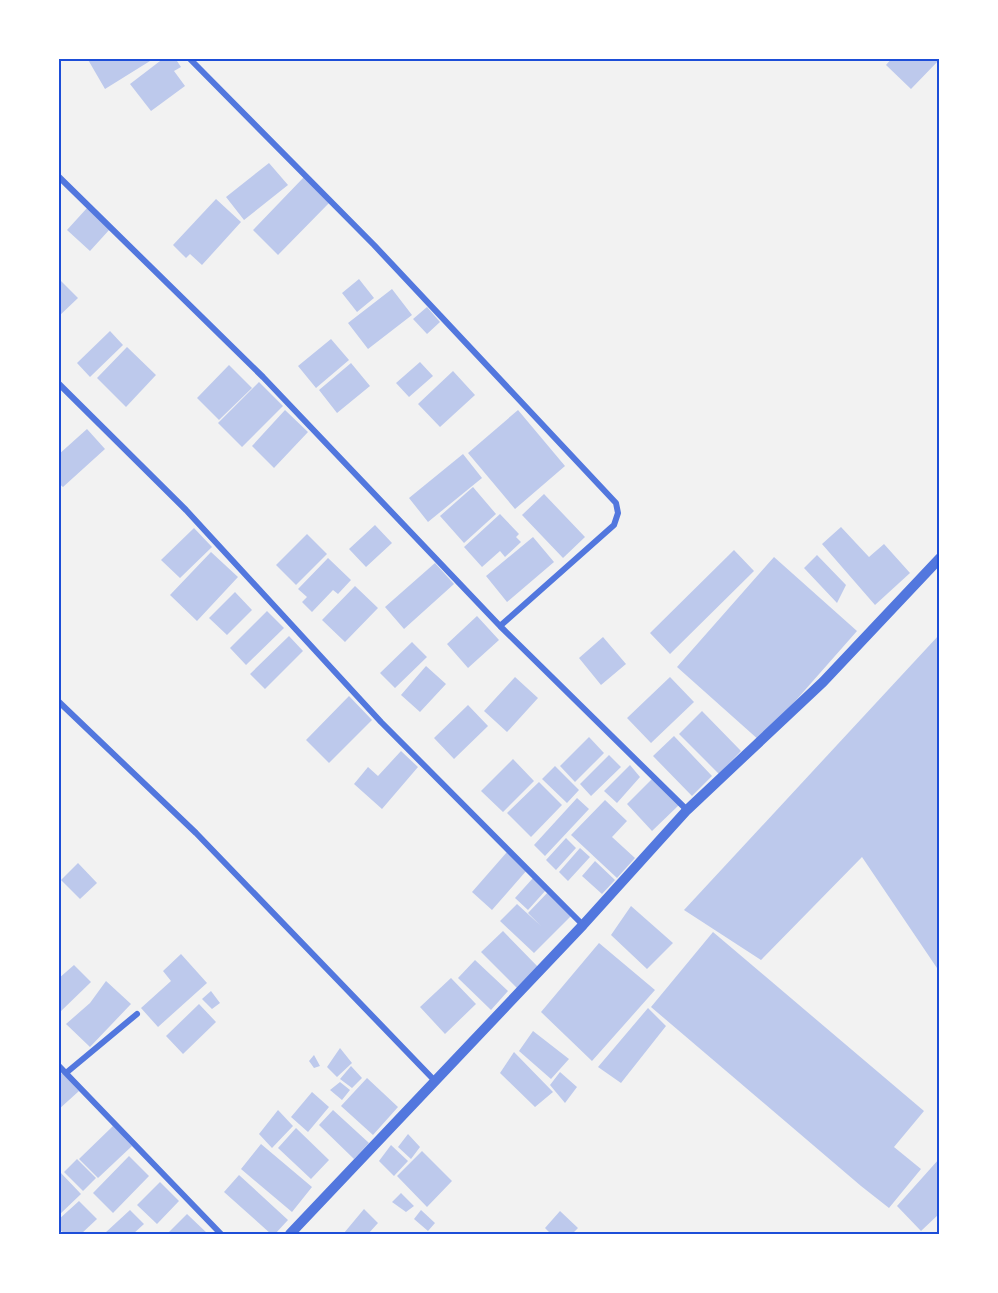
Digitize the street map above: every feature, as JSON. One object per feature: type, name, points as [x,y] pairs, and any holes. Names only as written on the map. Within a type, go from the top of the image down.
[{"type":"street","points":[[189,58],[374,245],[616,503],[618,513],[614,525],[500,626]]},
{"type":"street","points":[[58,176],[263,377],[500,626],[687,810]]},
{"type":"street","points":[[58,383],[186,510],[381,722],[583,925]]},
{"type":"street","points":[[290,1234],[583,925],[687,810],[823,682],[939,558]]},
{"type":"street","points":[[58,701],[196,833],[435,1081]]},
{"type":"street","points":[[66,1073],[138,1014]]},
{"type":"street","points":[[58,1065],[221,1234]]},
{"type":"building","points":[[87,58],[148,58],[150,61],[105,89]]},
{"type":"building","points":[[164,58],[175,58],[181,67],[174,71],[185,86],[151,111],[130,84]]},
{"type":"building","points":[[892,58],[940,59],[911,89],[886,65]]},
{"type":"building","points":[[269,163],[288,185],[244,220],[226,197]]},
{"type":"building","points":[[304,177],[329,203],[278,255],[253,230]]},
{"type":"building","points":[[216,199],[241,222],[202,265],[190,254],[186,258],[173,245]]},
{"type":"building","points":[[87,208],[110,229],[90,251],[67,230]]},
{"type":"building","points":[[58,278],[78,298],[58,317]]},
{"type":"building","points":[[359,279],[374,298],[357,312],[342,293]]},
{"type":"building","points":[[392,289],[412,315],[368,349],[348,323]]},
{"type":"building","points":[[427,307],[440,322],[427,334],[413,319]]},
{"type":"building","points":[[110,331],[123,345],[90,377],[77,363]]},
{"type":"building","points":[[331,339],[349,360],[316,388],[298,366]]},
{"type":"building","points":[[127,347],[156,375],[126,407],[97,378]]},
{"type":"building","points":[[420,362],[433,376],[409,397],[396,383]]},
{"type":"building","points":[[351,363],[370,386],[337,413],[319,390]]},
{"type":"building","points":[[229,365],[252,388],[219,420],[197,398]]},
{"type":"building","points":[[453,371],[475,395],[440,427],[418,404]]},
{"type":"building","points":[[259,382],[283,406],[242,447],[218,423]]},
{"type":"building","points":[[285,410],[308,432],[274,468],[252,446]]},
{"type":"building","points":[[518,410],[565,466],[515,509],[468,453]]},
{"type":"building","points":[[87,429],[105,449],[63,487],[58,483],[58,455]]},
{"type":"building","points":[[463,454],[482,478],[428,522],[409,498]]},
{"type":"building","points":[[473,487],[496,514],[464,543],[440,516]]},
{"type":"building","points":[[544,494],[585,537],[563,558],[522,515]]},
{"type":"building","points":[[500,514],[519,534],[516,537],[521,542],[505,557],[500,551],[482,567],[464,547]]},
{"type":"building","points":[[375,525],[392,543],[366,567],[349,549]]},
{"type":"building","points":[[841,527],[869,557],[884,544],[910,573],[875,605],[822,544]]},
{"type":"building","points":[[194,528],[212,547],[180,578],[161,560]]},
{"type":"building","points":[[307,534],[327,554],[296,585],[276,565]]},
{"type":"building","points":[[533,537],[554,562],[507,602],[486,576]]},
{"type":"building","points":[[734,550],[754,571],[670,654],[650,633]]},
{"type":"building","points":[[211,552],[238,577],[197,621],[170,595]]},
{"type":"building","points":[[817,555],[846,585],[837,603],[804,568]]},
{"type":"building","points":[[774,557],[857,631],[760,741],[677,667]]},
{"type":"building","points":[[328,558],[351,580],[338,594],[333,590],[312,612],[302,602],[307,597],[298,589]]},
{"type":"building","points":[[435,563],[454,584],[404,629],[385,607]]},
{"type":"building","points":[[355,586],[378,608],[345,642],[322,620]]},
{"type":"building","points":[[235,592],[252,610],[227,635],[209,618]]},
{"type":"building","points":[[267,611],[284,628],[246,665],[230,648]]},
{"type":"building","points":[[477,616],[499,640],[468,668],[447,644]]},
{"type":"building","points":[[939,635],[939,971],[862,857],[761,960],[684,910]]},
{"type":"building","points":[[289,636],[303,651],[265,689],[250,674]]},
{"type":"building","points":[[603,637],[626,664],[601,685],[579,658]]},
{"type":"building","points":[[412,642],[427,657],[395,688],[380,673]]},
{"type":"building","points":[[426,666],[446,684],[420,712],[401,695]]},
{"type":"building","points":[[515,677],[538,698],[507,732],[484,711]]},
{"type":"building","points":[[670,677],[694,702],[651,743],[627,718]]},
{"type":"building","points":[[349,696],[372,720],[329,763],[306,740]]},
{"type":"building","points":[[468,705],[488,726],[454,759],[434,738]]},
{"type":"building","points":[[702,711],[741,751],[719,774],[679,734]]},
{"type":"building","points":[[674,736],[712,776],[692,796],[653,756]]},
{"type":"building","points":[[589,737],[604,753],[575,782],[560,766]]},
{"type":"building","points":[[401,751],[418,767],[382,809],[354,784],[368,767],[378,776]]},
{"type":"building","points":[[609,755],[621,767],[591,796],[580,784]]},
{"type":"building","points":[[513,759],[534,781],[503,812],[481,791]]},
{"type":"building","points":[[630,765],[640,777],[617,803],[604,791]]},
{"type":"building","points":[[555,766],[579,790],[567,803],[542,779]]},
{"type":"building","points":[[653,778],[679,805],[652,831],[627,804]]},
{"type":"building","points":[[539,782],[562,805],[531,837],[507,813]]},
{"type":"building","points":[[577,798],[589,809],[545,856],[534,845]]},
{"type":"building","points":[[605,800],[627,821],[612,837],[635,858],[617,878],[571,835]]},
{"type":"building","points":[[566,838],[576,848],[556,870],[546,860]]},
{"type":"building","points":[[580,848],[590,857],[568,881],[559,872]]},
{"type":"building","points":[[507,852],[527,870],[492,910],[472,892]]},
{"type":"building","points":[[595,861],[615,880],[602,894],[582,876]]},
{"type":"building","points":[[78,863],[97,883],[80,899],[61,880]]},
{"type":"building","points":[[533,878],[546,890],[528,910],[515,898]]},
{"type":"building","points":[[548,892],[572,915],[534,953],[500,921],[517,904],[541,926],[528,913]]},
{"type":"building","points":[[631,906],[673,943],[647,969],[611,935]]},
{"type":"building","points":[[503,931],[539,968],[518,989],[481,952]]},
{"type":"building","points":[[713,932],[924,1111],[894,1147],[921,1169],[889,1208],[651,1007]]},
{"type":"building","points":[[599,943],[655,990],[592,1061],[541,1012]]},
{"type":"building","points":[[181,954],[207,983],[158,1027],[141,1008],[171,981],[163,971]]},
{"type":"building","points":[[475,960],[508,991],[491,1010],[458,978]]},
{"type":"building","points":[[74,965],[91,982],[58,1014],[58,979]]},
{"type":"building","points":[[451,978],[476,1004],[445,1034],[420,1007]]},
{"type":"building","points":[[106,981],[131,1004],[90,1047],[66,1024],[90,1003]]},
{"type":"building","points":[[211,991],[220,1003],[212,1009],[202,999]]},
{"type":"building","points":[[199,1004],[216,1022],[183,1054],[166,1036]]},
{"type":"building","points":[[648,1008],[666,1026],[621,1083],[598,1067]]},
{"type":"building","points":[[533,1031],[569,1059],[551,1079],[519,1051]]},
{"type":"building","points":[[340,1048],[352,1063],[337,1077],[327,1067]]},
{"type":"building","points":[[514,1052],[553,1092],[535,1107],[500,1073]]},
{"type":"building","points":[[314,1055],[320,1066],[314,1068],[309,1061]]},
{"type":"building","points":[[351,1066],[362,1078],[352,1088],[340,1079]]},
{"type":"building","points":[[560,1072],[577,1087],[565,1103],[550,1085]]},
{"type":"building","points":[[62,1073],[79,1091],[58,1110],[58,1077]]},
{"type":"building","points":[[367,1078],[398,1107],[373,1135],[341,1106]]},
{"type":"building","points":[[340,1082],[350,1090],[342,1100],[330,1090]]},
{"type":"building","points":[[312,1092],[329,1107],[308,1132],[291,1117]]},
{"type":"building","points":[[278,1110],[293,1126],[272,1148],[259,1134]]},
{"type":"building","points":[[333,1110],[369,1143],[354,1159],[319,1125]]},
{"type":"building","points":[[113,1126],[132,1146],[98,1178],[79,1159]]},
{"type":"building","points":[[296,1128],[329,1160],[311,1179],[278,1148]]},
{"type":"building","points":[[408,1134],[420,1147],[411,1159],[398,1147]]},
{"type":"building","points":[[261,1144],[312,1187],[292,1212],[241,1169]]},
{"type":"building","points":[[391,1145],[408,1161],[394,1176],[379,1161]]},
{"type":"building","points":[[422,1151],[452,1181],[427,1207],[397,1176]]},
{"type":"building","points":[[129,1156],[149,1176],[113,1213],[93,1193]]},
{"type":"building","points":[[77,1159],[96,1178],[83,1191],[64,1172]]},
{"type":"building","points":[[939,1159],[939,1214],[921,1231],[897,1206]]},
{"type":"building","points":[[60,1172],[81,1194],[58,1216],[58,1173]]},
{"type":"building","points":[[239,1175],[288,1220],[275,1234],[271,1234],[224,1192]]},
{"type":"building","points":[[160,1182],[179,1201],[157,1224],[137,1205]]},
{"type":"building","points":[[401,1193],[414,1206],[406,1212],[392,1202]]},
{"type":"building","points":[[79,1201],[97,1219],[81,1234],[65,1234],[58,1228],[58,1220]]},
{"type":"building","points":[[364,1209],[378,1223],[368,1234],[345,1234],[344,1233]]},
{"type":"building","points":[[130,1210],[144,1224],[133,1234],[105,1233]]},
{"type":"building","points":[[421,1210],[435,1223],[428,1231],[414,1219]]},
{"type":"building","points":[[560,1211],[578,1228],[572,1234],[551,1234],[545,1228]]},
{"type":"building","points":[[187,1214],[208,1234],[167,1234]]}]
